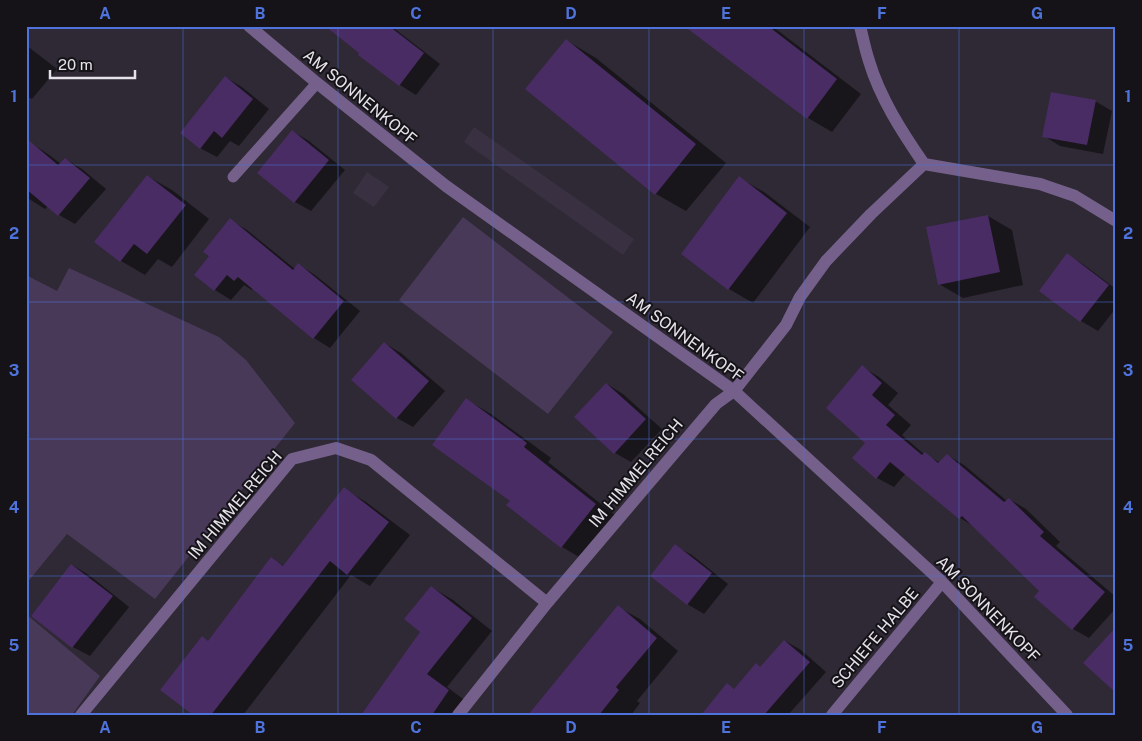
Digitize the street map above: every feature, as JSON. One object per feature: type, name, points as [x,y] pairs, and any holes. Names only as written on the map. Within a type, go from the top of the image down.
[{"type":"street","name":"AM SONNENKOPF","points":[[249,26],[446,186],[734,391],[942,582],[1067,715]]},
{"type":"street","points":[[860,26],[869,62],[884,99],[902,133],[924,164],[1040,184],[1075,196],[1116,221]]},
{"type":"street","name":"IM HIMMELREICH","points":[[458,715],[546,603],[716,404],[734,391],[786,324],[800,296],[826,262],[871,214],[924,164]]},
{"type":"street","name":"IM HIMMELREICH","points":[[81,715],[292,459],[336,448],[371,460],[546,603]]},
{"type":"street","name":"SCHIEFE HALBE","points":[[832,715],[942,582]]},
{"type":"lane","points":[[234,177],[317,83]]},
{"type":"shaded area","points":[[474,127],[634,239],[623,255],[464,142]]},
{"type":"shaded area","points":[[367,172],[389,187],[374,207],[353,193]]},
{"type":"shaded area","points":[[463,217],[613,332],[548,414],[399,300]]},
{"type":"shaded area","points":[[69,268],[219,337],[246,360],[295,423],[155,599],[67,534],[26,584],[26,275],[57,291]]},
{"type":"shaded area","points":[[26,614],[100,676],[72,715],[26,715]]},
{"type":"building","points":[[325,26],[389,26],[424,53],[399,86],[358,55],[359,53]]},
{"type":"building","points":[[684,26],[768,26],[837,79],[807,119]]},
{"type":"building","points":[[566,39],[696,144],[655,195],[525,89]]},
{"type":"building","points":[[225,76],[253,99],[222,138],[214,131],[200,149],[180,133]]},
{"type":"building","points":[[1051,92],[1096,100],[1087,145],[1042,137]]},
{"type":"building","points":[[292,130],[329,160],[294,203],[257,173]]},
{"type":"building","points":[[26,138],[58,165],[65,158],[90,178],[58,216],[26,189]]},
{"type":"building","points":[[147,175],[186,205],[147,254],[134,244],[120,262],[94,242]]},
{"type":"building","points":[[739,176],[787,213],[728,290],[681,254]]},
{"type":"building","points":[[988,215],[1000,272],[938,285],[926,227]]},
{"type":"building","points":[[230,218],[293,270],[298,263],[344,301],[313,339],[238,277],[234,281],[227,275],[214,291],[194,275],[209,256],[203,252]]},
{"type":"building","points":[[1067,253],[1109,285],[1080,322],[1039,291]]},
{"type":"building","points":[[384,342],[429,381],[396,419],[351,380]]},
{"type":"building","points":[[862,365],[882,383],[872,395],[895,415],[886,425],[922,455],[925,452],[938,463],[947,454],[1004,502],[1009,498],[1044,532],[1040,536],[1105,592],[1072,630],[1034,597],[1039,591],[962,516],[959,519],[890,462],[876,479],[852,458],[865,443],[826,408]]},
{"type":"building","points":[[606,383],[646,419],[614,454],[574,417]]},
{"type":"building","points":[[466,398],[527,443],[524,447],[596,504],[561,548],[506,505],[510,501],[432,445]]},
{"type":"building","points":[[344,487],[389,522],[347,575],[330,561],[211,715],[193,715],[160,690],[202,636],[208,641],[271,557],[283,566]]},
{"type":"building","points":[[675,544],[712,573],[687,605],[650,576]]},
{"type":"building","points":[[71,564],[113,596],[72,648],[31,616]]},
{"type":"building","points":[[431,586],[472,618],[427,674],[449,690],[432,715],[361,715],[420,632],[404,619]]},
{"type":"building","points":[[618,605],[657,638],[616,687],[619,690],[599,715],[528,715]]},
{"type":"building","points":[[1116,627],[1116,693],[1083,663]]},
{"type":"building","points":[[784,640],[810,662],[764,715],[701,715],[727,683],[734,689],[756,663],[760,667]]}]
